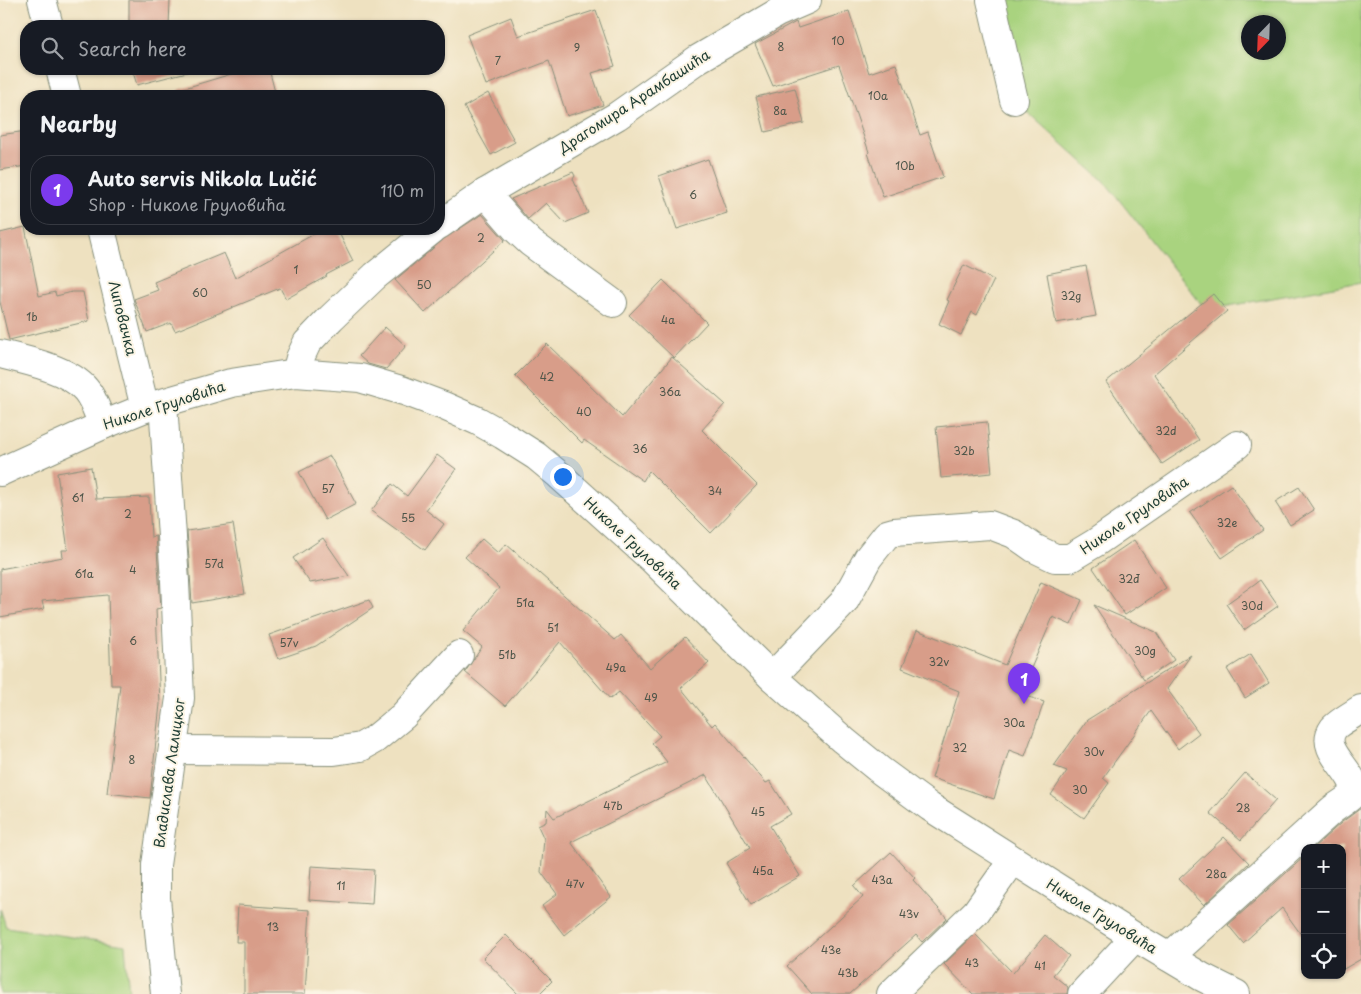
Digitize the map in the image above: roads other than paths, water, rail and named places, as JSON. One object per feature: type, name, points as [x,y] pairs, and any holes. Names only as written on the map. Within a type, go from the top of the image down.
[{"type":"street","points":[[42,0],[47,20]]},
{"type":"street","name":"Драгомира Арамбашића","points":[[445,221],[485,193],[617,116],[698,59],[777,13],[807,0]]},
{"type":"street","points":[[991,0],[1014,100]]},
{"type":"street","points":[[62,75],[65,90]]},
{"type":"street","points":[[485,193],[530,243],[614,302]]},
{"type":"street","name":"Липовачка","points":[[103,235],[154,405]]},
{"type":"street","points":[[296,373],[300,358],[307,344],[331,318],[375,276],[426,235]]},
{"type":"street","points":[[0,354],[41,365],[76,380],[87,390],[103,425]]},
{"type":"street","name":"Николе Груловића","points":[[0,472],[103,425],[154,405],[232,383],[296,373],[360,378],[444,406],[478,421],[536,456],[603,513],[772,676],[843,740],[930,807],[1134,937],[1202,977],[1236,994]]},
{"type":"street","name":"Владислава Лалицког","points":[[154,405],[175,581],[180,698],[156,865],[156,898],[165,994]]},
{"type":"street","name":"Николе Груловића","points":[[772,676],[844,602],[868,558],[887,534],[990,525],[1014,534],[1034,548],[1055,558],[1070,558],[1237,445]]},
{"type":"street","points":[[174,750],[334,751],[361,747],[376,740],[403,716],[459,655]]},
{"type":"street","name":"Николе Груловића","points":[[1169,957],[1352,794],[1356,788],[1355,778],[1341,762],[1330,738],[1333,729],[1361,709]]},
{"type":"street","points":[[891,994],[976,912],[1013,860]]},
{"type":"street","points":[[1082,994],[1134,937]]},
{"type":"place","name":"Auto servis Nikola Lučić","points":[[1024,704]]}]
